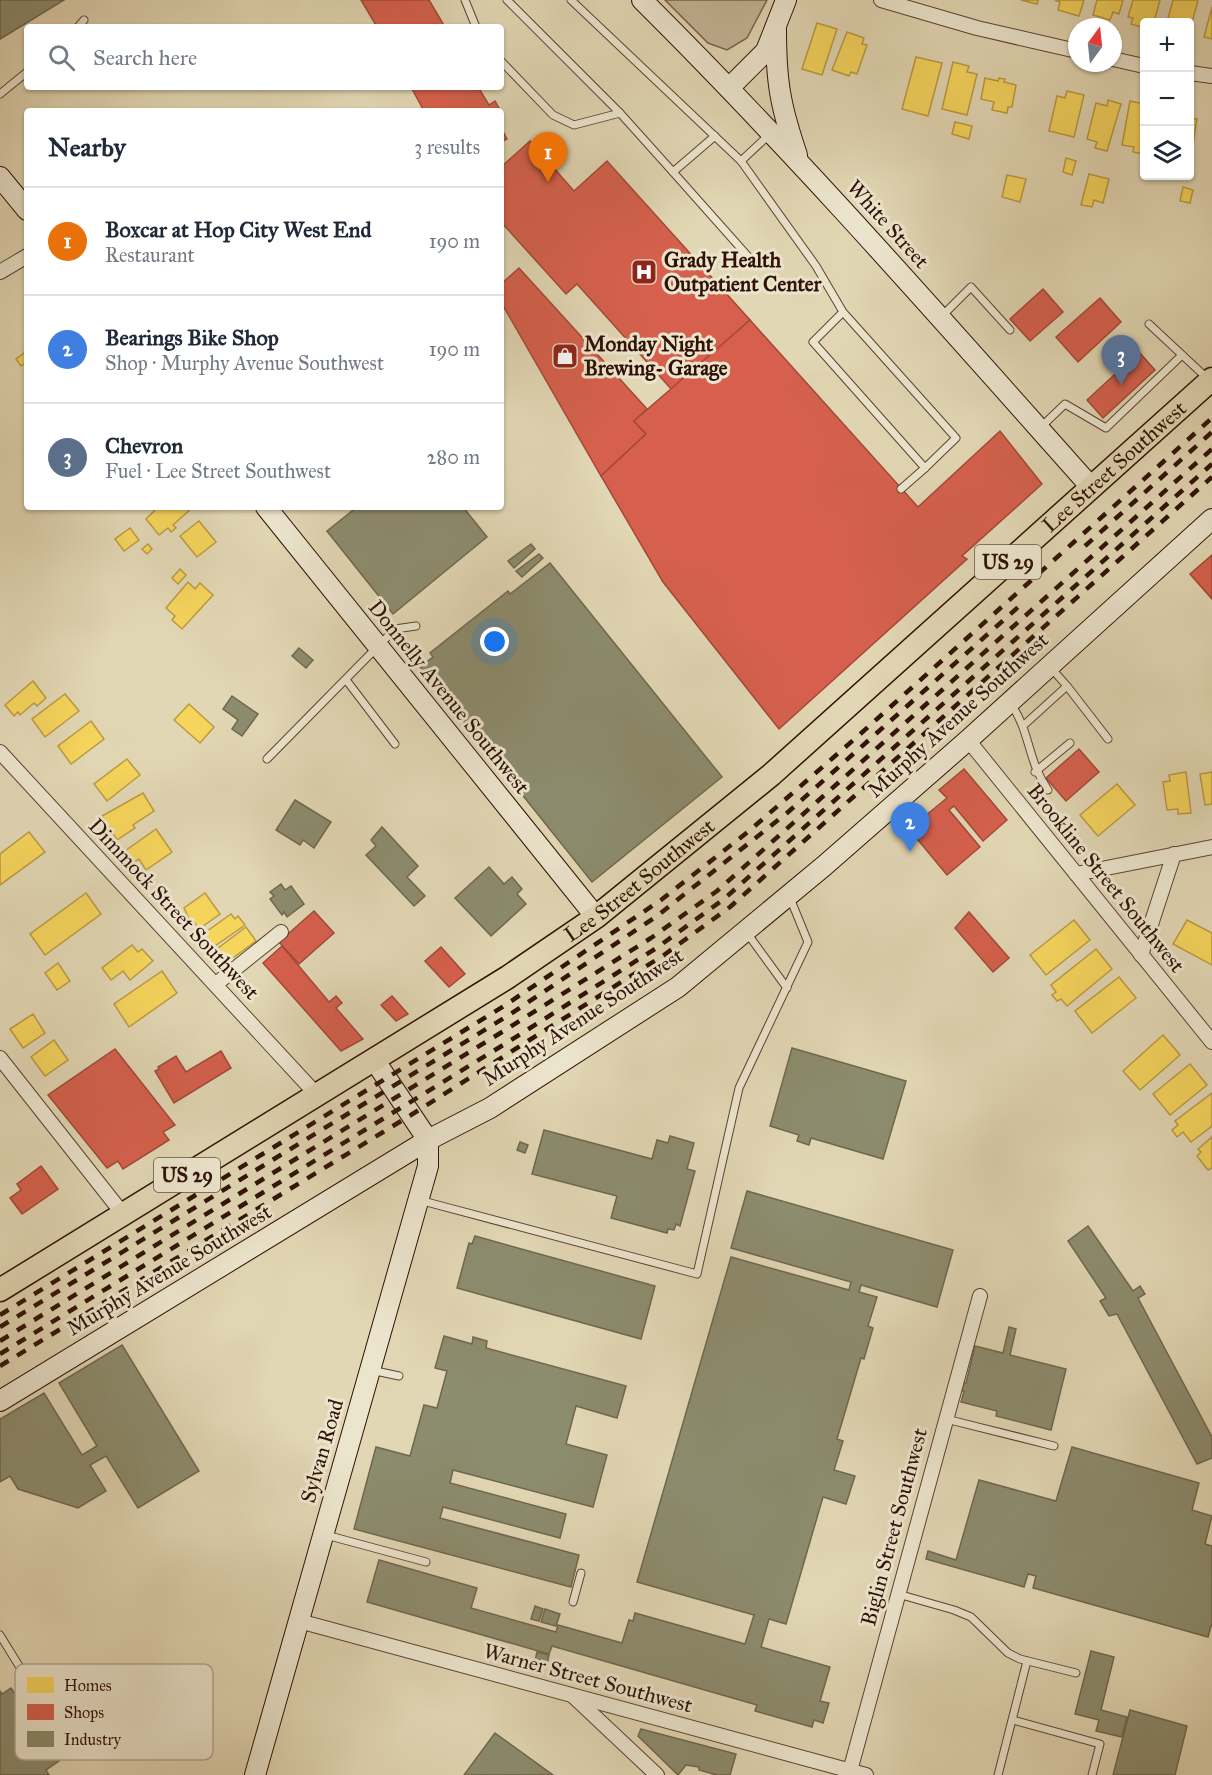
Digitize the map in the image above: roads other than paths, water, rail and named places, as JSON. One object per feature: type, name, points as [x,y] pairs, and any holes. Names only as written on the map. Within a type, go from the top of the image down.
[{"type":"main road","name":"Lee Street Southwest","points":[[1,1287],[375,1061],[508,977],[596,917],[761,783],[1211,380]]},
{"type":"street","name":"White Street","points":[[642,0],[772,132],[941,317],[1091,487]]},
{"type":"street","points":[[730,87],[766,51],[786,0]]},
{"type":"street","points":[[881,0],[976,28],[1068,49]]},
{"type":"street","points":[[776,28],[776,76],[779,100],[800,163]]},
{"type":"street","points":[[1122,61],[1140,65]]},
{"type":"street","points":[[1194,74],[1212,76]]},
{"type":"street","points":[[0,177],[24,207]]},
{"type":"street","points":[[0,272],[24,258]]},
{"type":"street","name":"Donnelly Avenue Southwest","points":[[268,510],[596,917]]},
{"type":"street","name":"Murphy Avenue Southwest","points":[[0,1401],[428,1140],[490,1108],[678,987],[824,866],[968,740],[1212,519]]},
{"type":"street","name":"Brookline Street Southwest","points":[[968,740],[1212,1042]]},
{"type":"street","name":"Dimmock Street Southwest","points":[[0,752],[317,1095]]},
{"type":"street","points":[[1076,874],[1212,847]]},
{"type":"street","points":[[1141,955],[1174,854]]},
{"type":"street","points":[[216,984],[281,932]]},
{"type":"street","points":[[0,1058],[123,1214]]},
{"type":"street","points":[[375,1061],[428,1140]]},
{"type":"street","name":"Sylvan Road","points":[[255,1775],[419,1200],[428,1166],[428,1140]]},
{"type":"street","name":"Biglin Street Southwest","points":[[850,1771],[980,1296]]},
{"type":"street","name":"Warner Street Southwest","points":[[299,1621],[866,1775]]},
{"type":"street","points":[[573,1695],[657,1775]]},
{"type":"lane","points":[[465,0],[475,24]]},
{"type":"lane","points":[[507,0],[620,113],[753,262]]},
{"type":"lane","points":[[571,0],[741,161],[816,266],[843,312],[956,438],[901,489]]},
{"type":"lane","points":[[81,24],[84,20]]},
{"type":"lane","points":[[504,64],[553,115],[574,125],[620,113]]},
{"type":"lane","points":[[0,94],[24,74]]},
{"type":"lane","points":[[741,161],[772,132]]},
{"type":"lane","points":[[673,172],[715,136]]},
{"type":"lane","points":[[941,317],[972,287],[1010,330]]},
{"type":"lane","points":[[843,312],[813,342],[925,468]]},
{"type":"lane","points":[[1149,324],[1211,380]]},
{"type":"lane","points":[[1039,428],[1065,404],[1106,428],[1182,355]]},
{"type":"lane","points":[[267,759],[395,629],[416,626]]},
{"type":"lane","points":[[1050,666],[1108,740]]},
{"type":"lane","points":[[346,681],[395,744]]},
{"type":"lane","points":[[1024,725],[1067,686]]},
{"type":"lane","points":[[1010,702],[1024,725],[1035,772],[1048,790]]},
{"type":"lane","points":[[1035,772],[1070,743]]},
{"type":"lane","points":[[419,1200],[697,1274],[739,1088],[808,942],[789,895]]},
{"type":"lane","points":[[745,931],[787,988]]},
{"type":"lane","points":[[371,1370],[399,1377]]},
{"type":"lane","points":[[946,1419],[1054,1446]]},
{"type":"lane","points":[[323,1534],[426,1562]]},
{"type":"lane","points":[[573,1602],[581,1573]]},
{"type":"lane","points":[[898,1594],[971,1617],[1008,1653],[1028,1661],[1076,1673]]},
{"type":"lane","points":[[0,1635],[18,1664]]},
{"type":"lane","points":[[998,1775],[1028,1661]]},
{"type":"lane","points":[[1012,1720],[1100,1744],[1092,1775]]},
{"type":"railway","points":[[0,1315],[504,1006],[661,900],[749,831],[858,736],[1212,418]]},
{"type":"railway","points":[[1085,546],[1212,432]]},
{"type":"railway","points":[[0,1341],[502,1032],[651,938],[717,891],[1212,449]]},
{"type":"railway","points":[[0,1354],[508,1042],[658,947],[724,899],[1212,464]]},
{"type":"railway","points":[[0,1366],[411,1115],[664,955],[730,907],[1212,477]]},
{"type":"railway","points":[[0,1327],[509,1015],[657,916],[787,813],[1025,601]]},
{"type":"place","name":"Boxcar at Hop City West End","points":[[548,182]]},
{"type":"place","name":"Grady Health Outpatient Center","points":[[644,272]]},
{"type":"place","name":"Monday Night Brewing- Garage","points":[[565,356]]},
{"type":"place","name":"Chevron","points":[[1121,385]]},
{"type":"place","name":"Bearings Bike Shop","points":[[910,852]]}]
